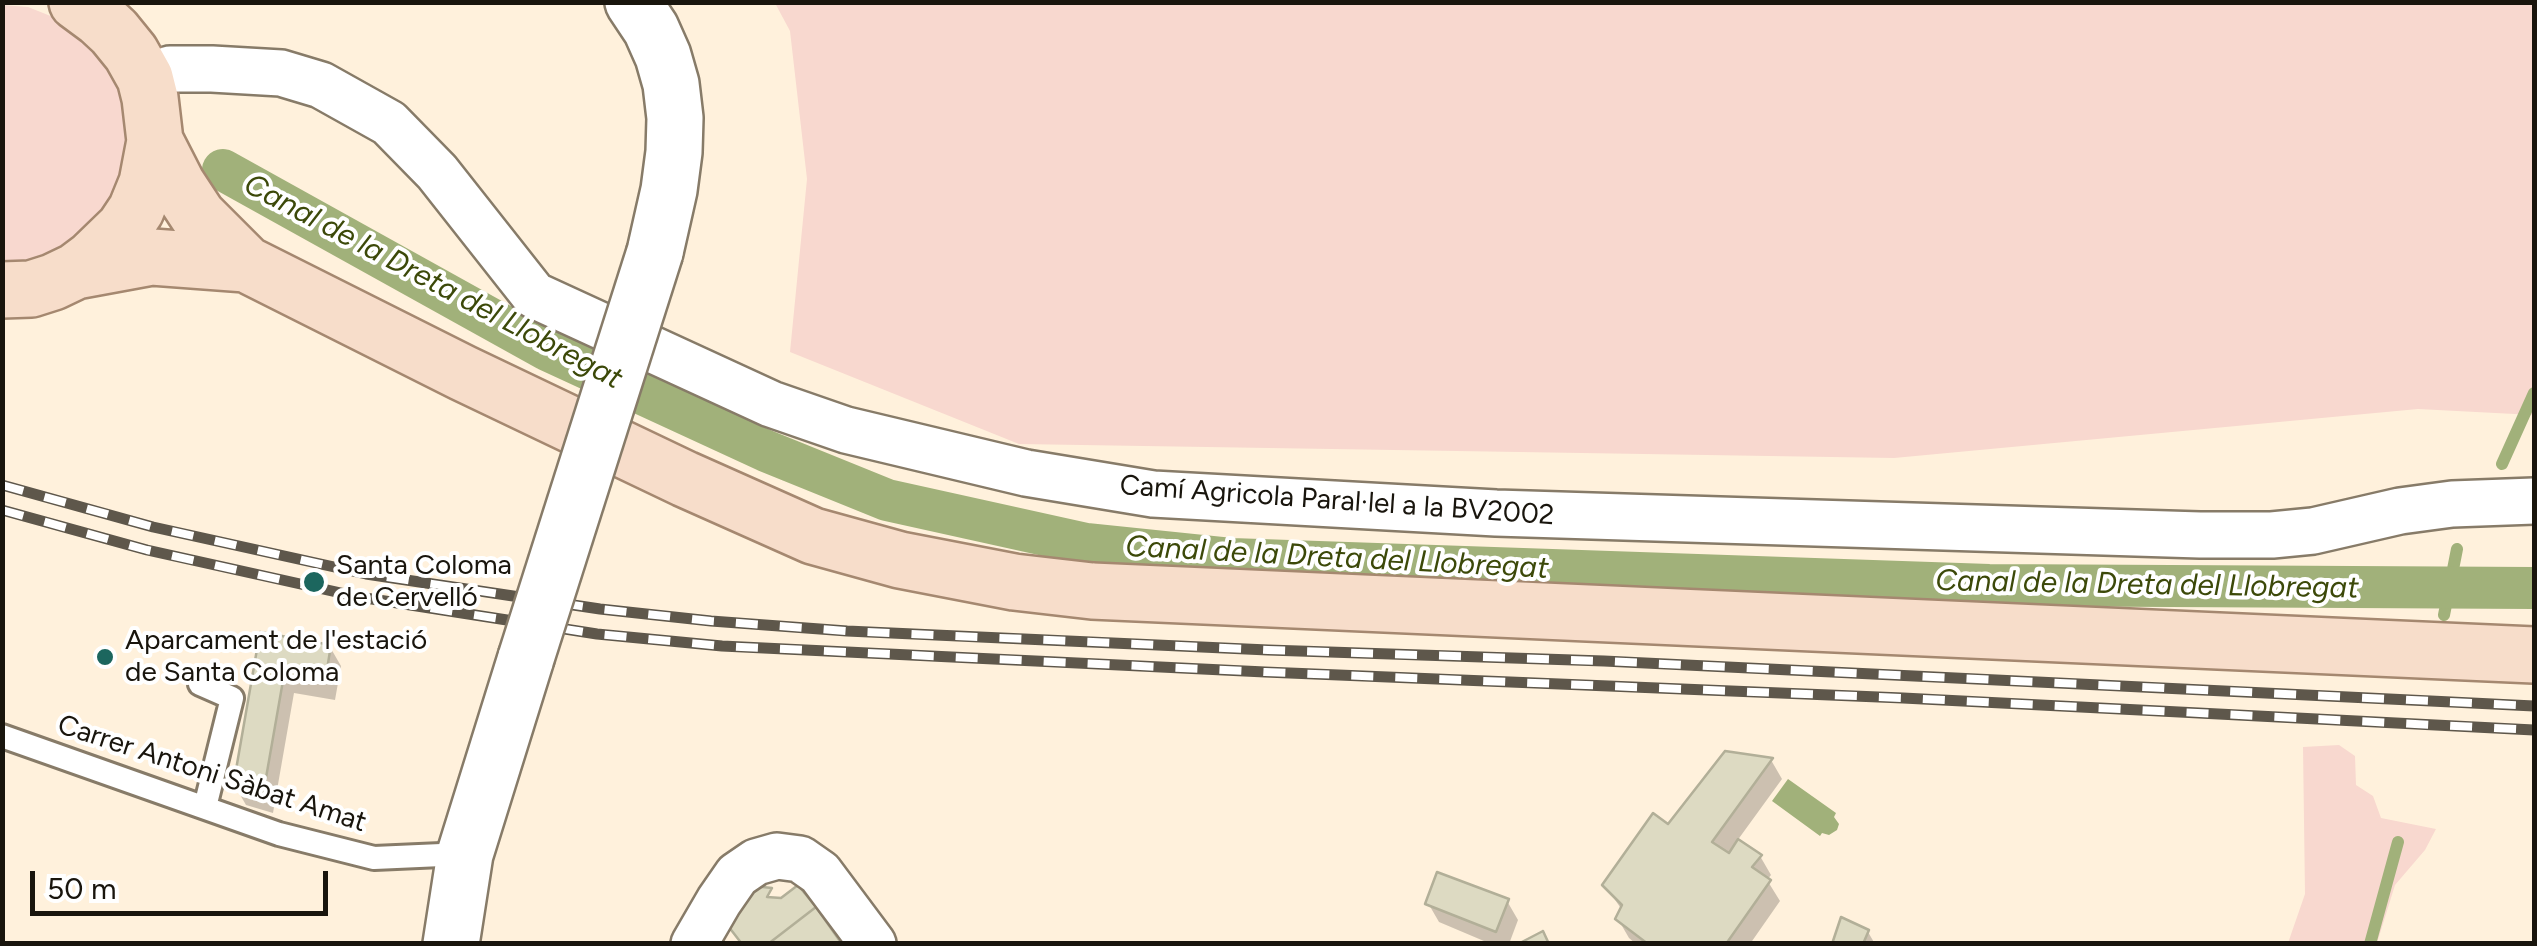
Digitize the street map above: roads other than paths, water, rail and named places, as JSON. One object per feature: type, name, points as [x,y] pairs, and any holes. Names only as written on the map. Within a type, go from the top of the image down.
[{"type":"main road","points":[[76,271],[108,245],[136,210],[147,183],[155,141],[150,98],[134,45],[77,2]]},
{"type":"main road","points":[[155,141],[198,216],[246,264],[685,480],[787,525],[900,560],[1014,582],[1112,592],[2534,655]]},
{"type":"main road","points":[[2,290],[31,289],[76,271],[152,257],[246,264]]},
{"type":"street","points":[[451,944],[465,854],[655,252],[674,152],[675,118],[663,56],[652,30],[633,2]]},
{"type":"street","name":"Camí Agricola Paral·lel a la BV2002","points":[[134,45],[170,70],[281,73],[321,85],[389,123],[436,172],[534,295],[770,404],[846,430],[1026,472],[1152,494],[1496,514],[2184,534],[2272,535],[2313,531],[2435,506],[2534,500]]},
{"type":"street","points":[[694,944],[737,875],[756,862],[777,856],[800,860],[820,874],[873,944]]},
{"type":"lane","points":[[200,684],[232,698],[206,807]]},
{"type":"lane","name":"Carrer Antoni Sàbat Amat","points":[[2,736],[279,834],[374,858],[465,854]]},
{"type":"waterway","name":"Canal de la Dreta del Llobregat","points":[[223,170],[547,350],[766,451],[887,500],[1086,544],[1231,559],[1989,585],[2534,588]]},
{"type":"waterway","points":[[2502,464],[2534,393]]},
{"type":"waterway","points":[[2444,615],[2457,549]]},
{"type":"waterway","points":[[2370,944],[2398,842]]},
{"type":"railway","points":[[2,485],[153,527],[366,574],[600,609],[711,621],[847,631],[1604,661],[2534,706]]},
{"type":"railway","points":[[2,510],[147,550],[359,597],[597,634],[722,646],[2534,730]]},
{"type":"place","name":"Santa Coloma de Cervelló","points":[[314,582]]},
{"type":"place","name":"Aparcament de l'estació de Santa Coloma","points":[[105,657]]}]
